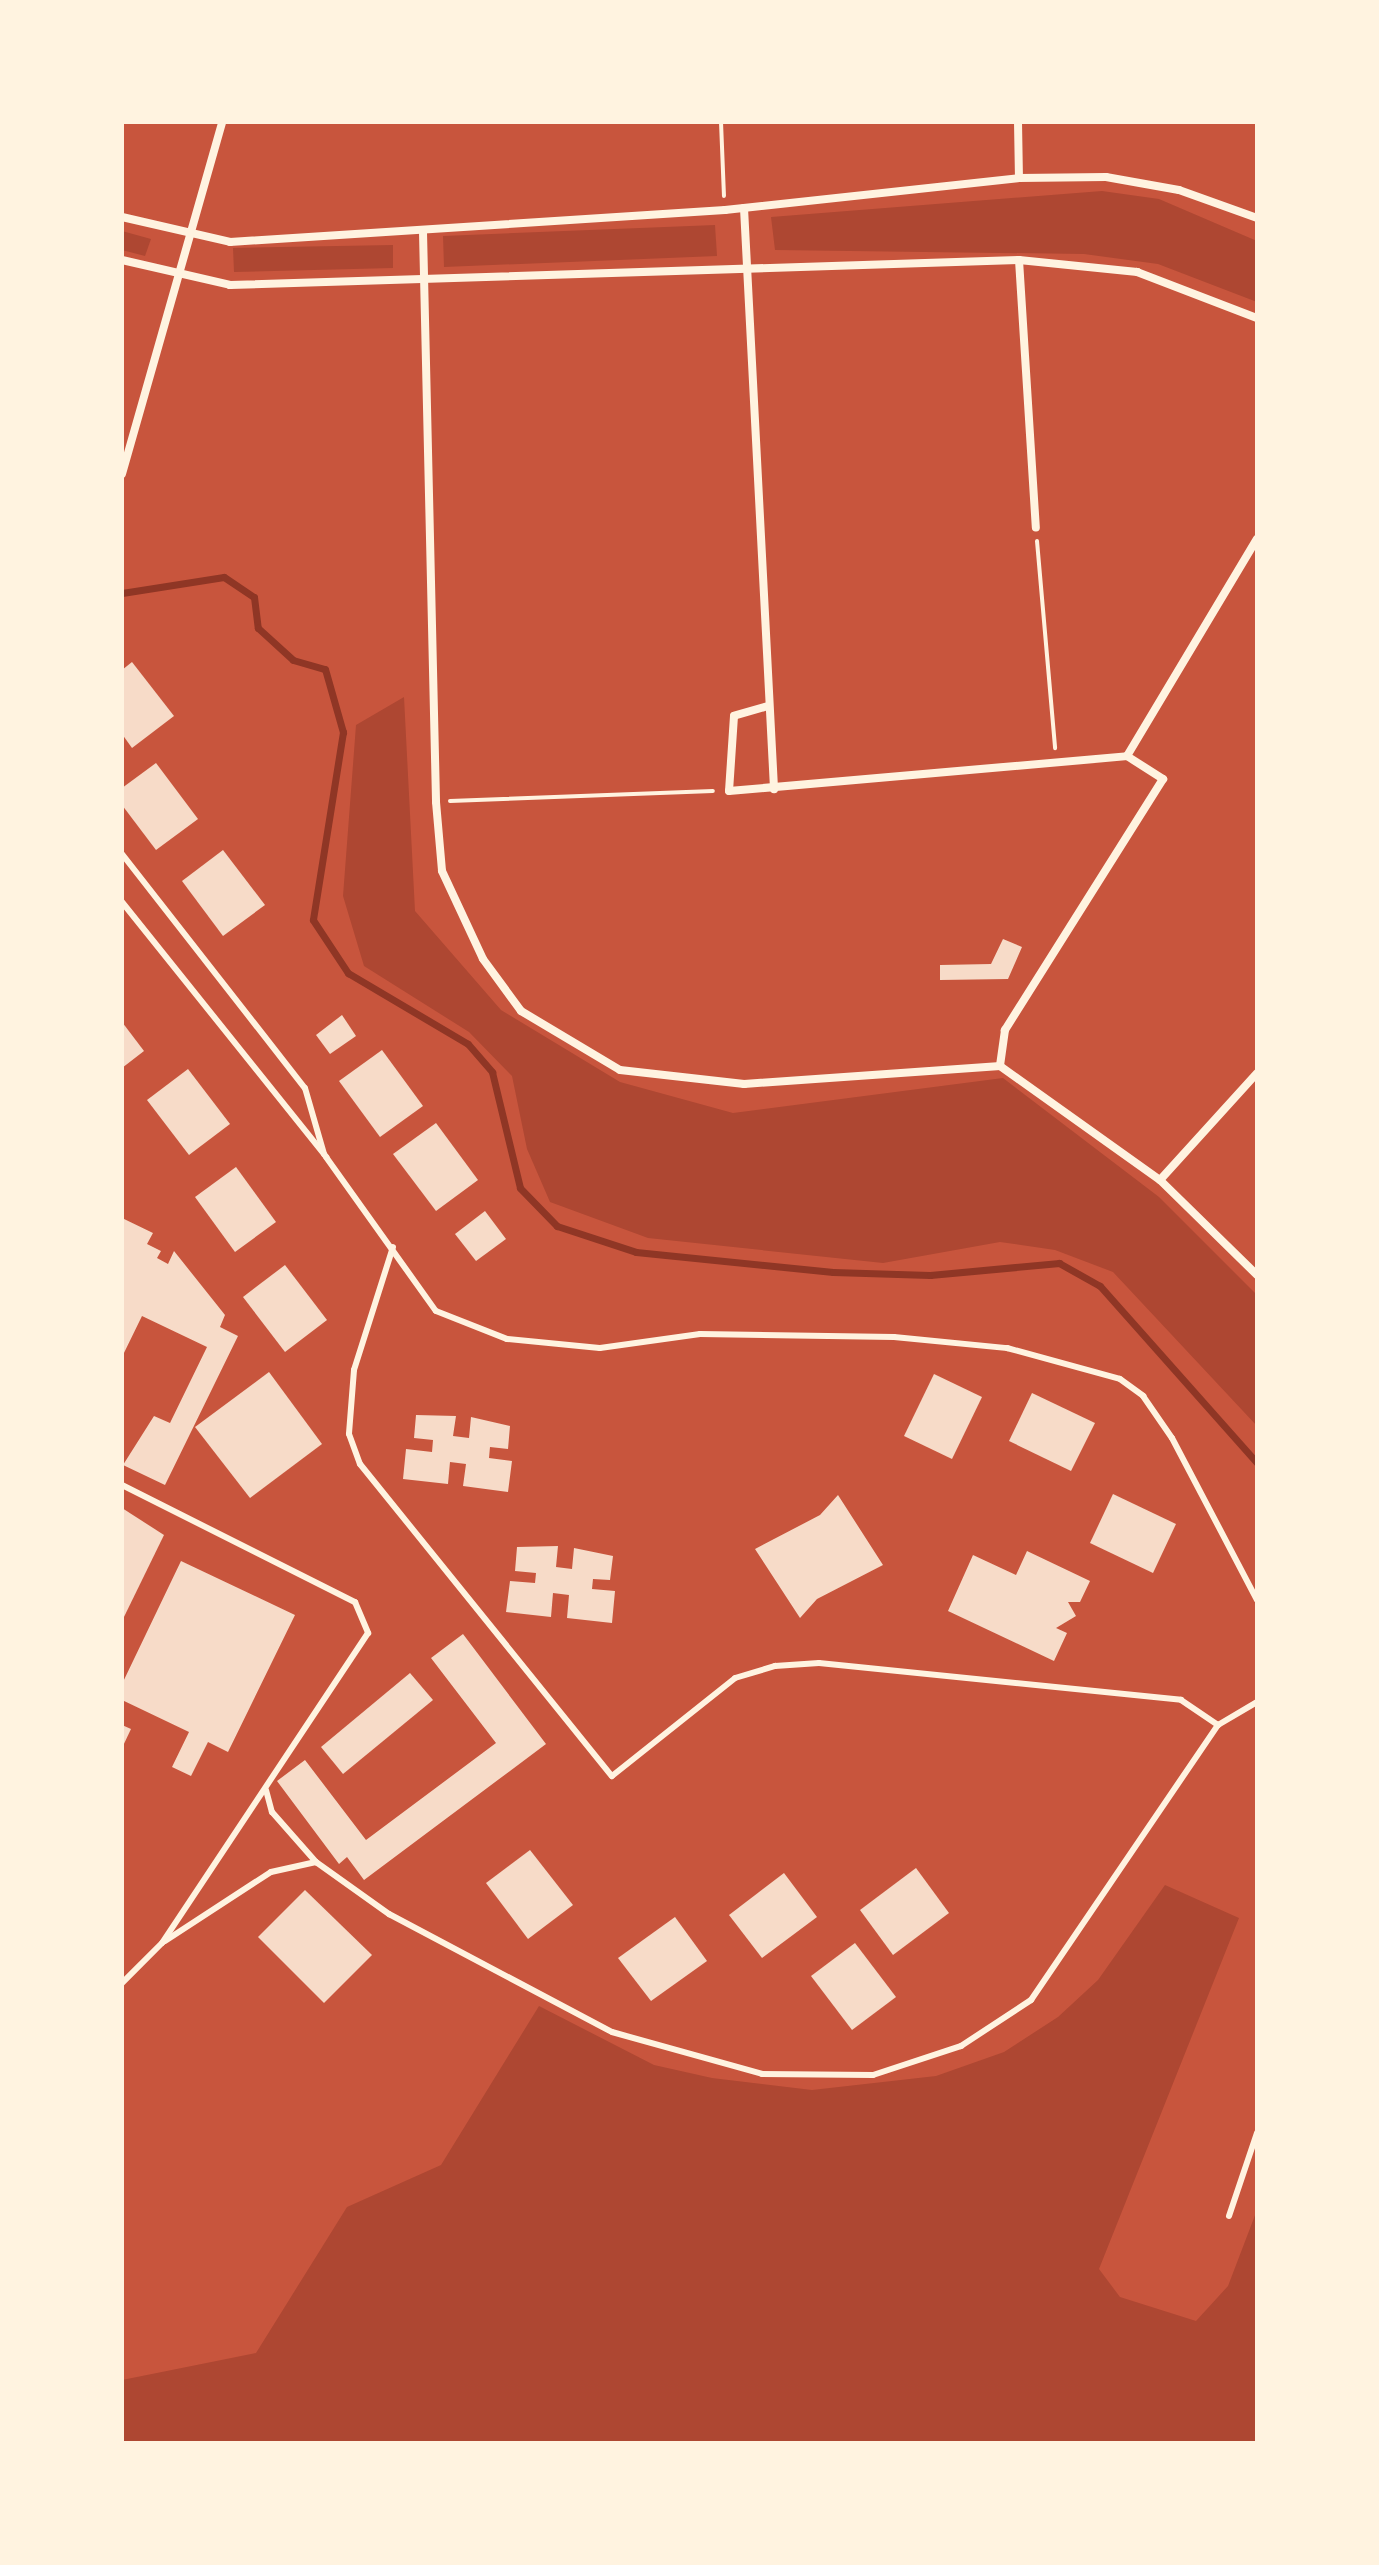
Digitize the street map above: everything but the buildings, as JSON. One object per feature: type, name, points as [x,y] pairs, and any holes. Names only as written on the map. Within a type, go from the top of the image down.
[{"type":"street","points":[[122,474],[222,122]]},
{"type":"street","points":[[1018,122],[1019,178]]},
{"type":"street","points":[[122,217],[190,236],[230,242],[423,232],[725,210],[1019,178],[1121,180],[1179,190],[1257,218]]},
{"type":"street","points":[[744,208],[774,789]]},
{"type":"street","points":[[423,232],[436,802],[442,871],[483,959],[521,1011],[620,1070],[744,1084],[1000,1066],[1160,1180],[1257,1275]]},
{"type":"street","points":[[122,260],[179,276],[230,285],[1019,260],[1137,272],[1257,318]]},
{"type":"street","points":[[1019,260],[1036,527]]},
{"type":"street","points":[[1127,756],[1257,539]]},
{"type":"street","points":[[768,706],[734,716],[729,791],[1057,765],[1127,756],[1163,779],[1005,1030],[1000,1066]]},
{"type":"street","points":[[1160,1180],[1257,1073]]},
{"type":"lane","points":[[122,854],[305,1088],[326,1157]]},
{"type":"lane","points":[[122,902],[273,1100],[326,1157],[436,1311],[507,1339],[600,1348],[700,1334],[894,1337],[1007,1348],[1120,1379],[1143,1396],[1172,1438],[1257,1600]]},
{"type":"lane","points":[[393,1247],[354,1370],[349,1434],[360,1464],[612,1776],[735,1678],[775,1666],[819,1663],[1181,1700],[1218,1725]]},
{"type":"lane","points":[[122,1485],[363,1609],[368,1633],[361,1653],[162,1943],[122,1983]]},
{"type":"lane","points":[[266,1790],[272,1812],[316,1862],[389,1914],[625,2037],[762,2074],[873,2075],[961,2046],[1031,2000],[1218,1725],[1257,1702]]},
{"type":"lane","points":[[162,1943],[271,1872],[316,1862]]},
{"type":"lane","points":[[1229,2216],[1257,2133]]},
{"type":"path","points":[[721,122],[725,210]]},
{"type":"path","points":[[1036,527],[1057,765]]},
{"type":"path","points":[[436,802],[729,791]]},
{"type":"shaded area","points":[[1102,191],[1159,199],[1257,241],[1257,302],[1158,264],[1084,254],[775,250],[771,217]]},
{"type":"shaded area","points":[[715,225],[717,256],[444,267],[443,236]]},
{"type":"shaded area","points":[[122,231],[151,239],[145,256],[122,250]]},
{"type":"shaded area","points":[[393,245],[393,268],[234,272],[233,248]]},
{"type":"shaded area","points":[[404,697],[415,911],[501,1010],[620,1082],[733,1113],[1003,1078],[1159,1197],[1257,1295],[1257,1426],[1113,1272],[1055,1250],[1000,1242],[883,1263],[648,1238],[550,1202],[527,1149],[512,1076],[469,1032],[364,966],[343,896],[356,725]]},
{"type":"shaded area","points":[[1165,1885],[1239,1918],[1099,2269],[1120,2297],[1196,2321],[1228,2286],[1257,2210],[1257,2443],[122,2443],[122,2380],[256,2353],[347,2207],[441,2165],[539,2006],[654,2065],[712,2078],[812,2090],[936,2076],[1004,2052],[1058,2017],[1098,1980]]},
{"type":"waterway","points":[[122,593],[224,577],[254,597],[258,628],[293,660],[325,669],[343,732],[313,920],[348,973],[468,1044],[492,1072],[520,1188],[557,1226],[636,1252],[833,1272],[930,1275],[1059,1263],[1100,1286],[1257,1463]]}]
